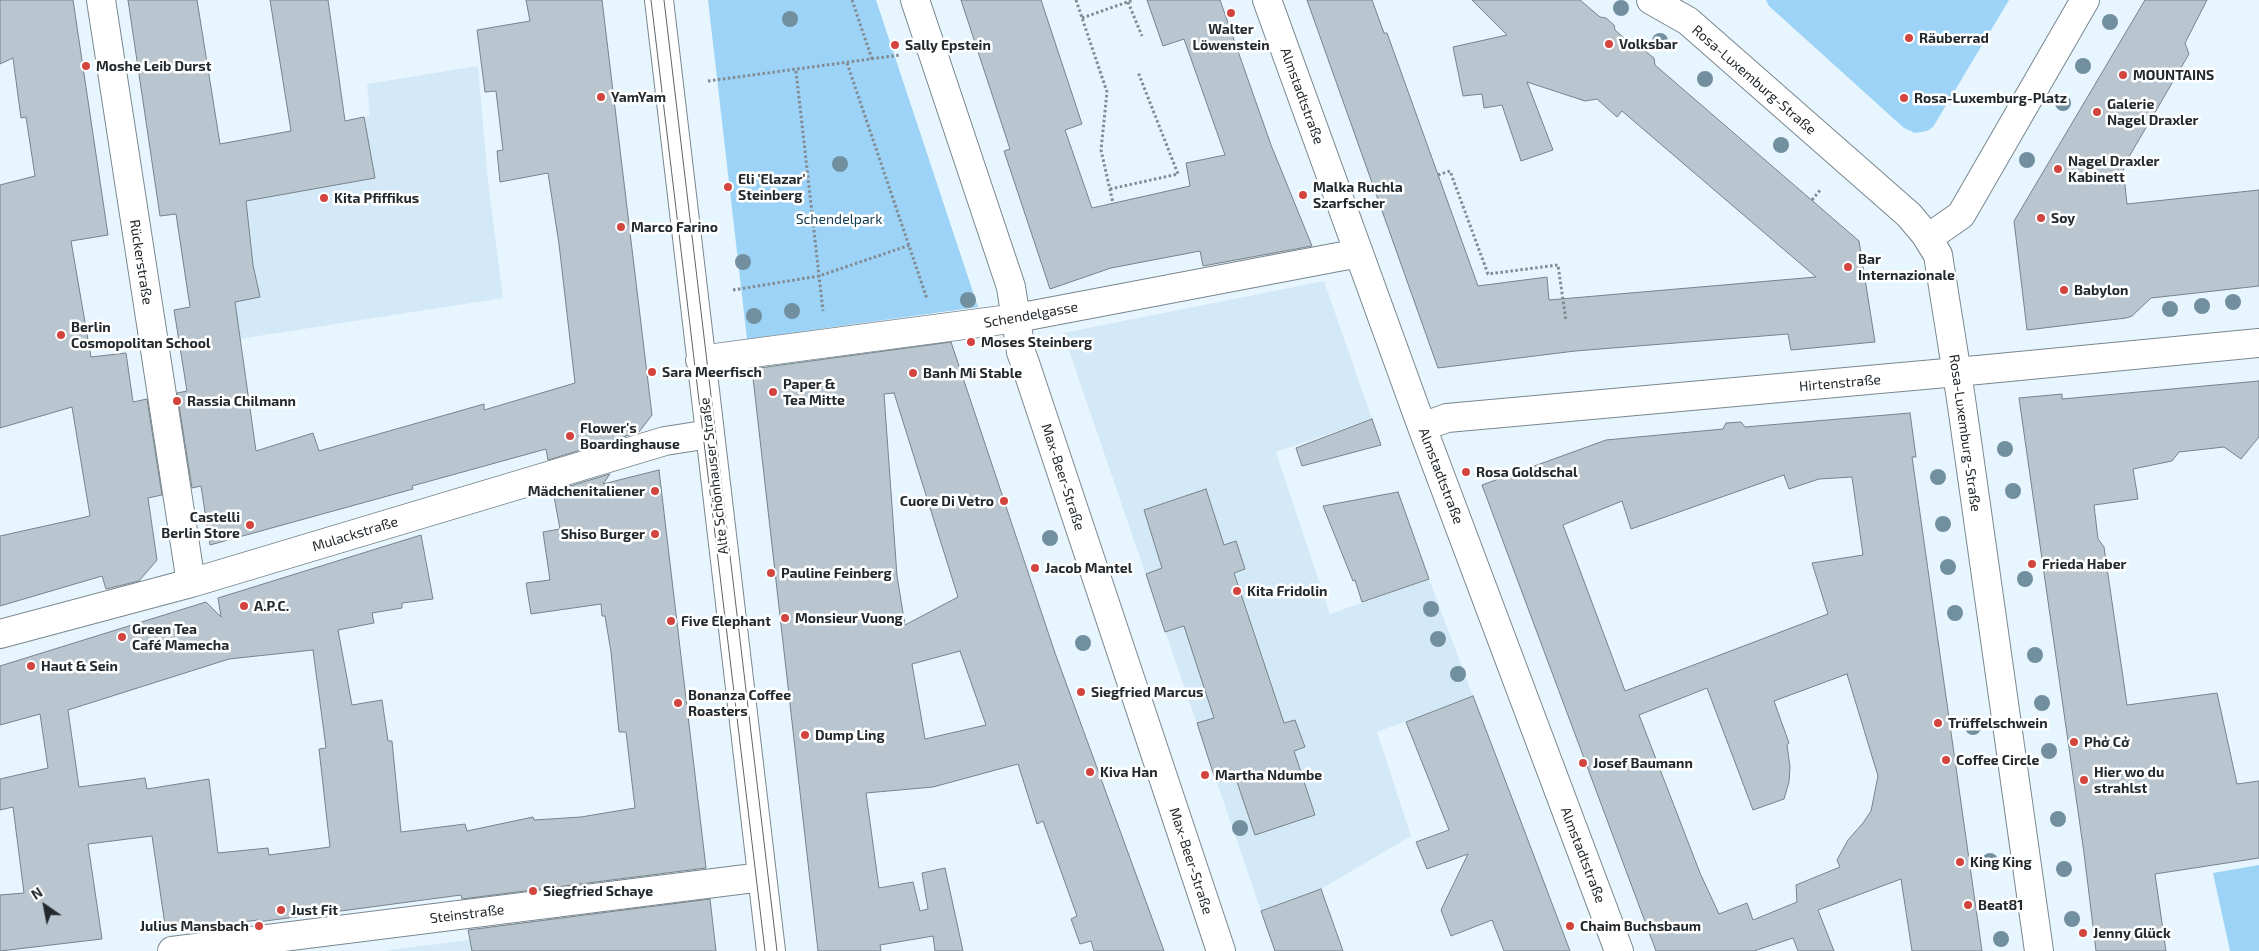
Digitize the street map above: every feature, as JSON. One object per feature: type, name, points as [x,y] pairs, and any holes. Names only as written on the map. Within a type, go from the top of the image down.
[{"type":"street","name":"Rückerstraße","points":[[100,0],[191,583]]},
{"type":"street","name":"Alte Schönhauser Straße","points":[[659,0],[771,951]]},
{"type":"street","name":"Max-Beer-Straße","points":[[915,0],[1011,287],[1021,352],[1221,951]]},
{"type":"street","name":"Almstadtstraße","points":[[1267,0],[1422,427],[1619,951]]},
{"type":"street","name":"Rosa-Luxemburg-Straße","points":[[1652,0],[1682,11],[1909,215],[1928,238],[1938,255],[1957,372],[2040,951]]},
{"type":"street","points":[[1928,238],[1961,215],[2085,0]]},
{"type":"street","name":"Schendelgasse","points":[[700,360],[1017,318],[1359,253]]},
{"type":"street","name":"Hirtenstraße","points":[[1422,427],[1446,418],[2259,343]]},
{"type":"street","name":"Mulackstraße","points":[[0,634],[191,583],[665,442],[710,434]]},
{"type":"street","name":"Steinstraße","points":[[172,951],[762,877]]},
{"type":"path","points":[[852,0],[872,59]]},
{"type":"path","points":[[1076,0],[1107,92],[1101,150],[1113,203]]},
{"type":"path","points":[[1082,18],[1133,0]]},
{"type":"path","points":[[1128,2],[1142,36]]},
{"type":"path","points":[[708,81],[906,54]]},
{"type":"path","points":[[846,63],[921,280]]},
{"type":"path","points":[[796,70],[823,313]]},
{"type":"path","points":[[1110,189],[1178,174],[1138,72]]},
{"type":"path","points":[[1438,175],[1450,171],[1488,274],[1558,265],[1566,321]]},
{"type":"path","points":[[1812,200],[1822,189]]},
{"type":"path","points":[[733,290],[819,276],[910,245]]},
{"type":"shaded area","name":"Kita Pfiffikus","points":[[478,66],[488,182],[503,298],[181,348],[174,310],[190,307],[176,214],[151,156],[370,116],[367,84]]},
{"type":"shaded area","name":"Kita Fridolin","points":[[1324,281],[1372,419],[1276,452],[1330,614],[1429,579],[1473,696],[1377,732],[1411,836],[1321,889],[1261,911],[1063,333]]},
{"type":"shaded area","points":[[470,940],[472,951],[382,951]]},
{"type":"green space","name":"Schendelpark","points":[[708,0],[876,0],[978,307],[747,339]]},
{"type":"green space","points":[[1766,0],[2009,0],[1933,127],[1927,131],[1915,133],[1904,128],[1769,6]]},
{"type":"green space","points":[[2259,865],[2259,951],[2230,951],[2213,873]]},
{"type":"building","points":[[0,0],[73,0],[108,235],[71,241],[91,357],[126,353],[133,402],[147,399],[162,495],[148,498],[157,560],[139,581],[106,589],[102,576],[0,606],[0,536],[90,516],[72,407],[0,428],[0,185],[35,176],[26,117],[21,118],[13,58],[0,64]]},
{"type":"building","points":[[128,0],[197,0],[220,144],[291,131],[270,0],[328,0],[345,121],[364,117],[375,178],[246,201],[253,265],[260,297],[235,302],[256,451],[313,433],[319,451],[484,404],[484,410],[575,383],[559,244],[548,173],[500,182],[497,151],[503,150],[496,91],[485,92],[477,30],[530,21],[526,0],[602,0],[652,415],[639,432],[548,460],[546,449],[412,486],[413,489],[210,545],[201,486],[192,488],[177,393],[187,391],[174,310],[190,307],[176,214],[160,216]]},
{"type":"building","points":[[961,0],[1041,0],[1082,124],[1065,130],[1092,208],[1190,186],[1186,163],[1225,155],[1184,39],[1163,46],[1147,0],[1220,0],[1271,145],[1312,246],[1203,266],[1200,251],[1111,268],[1050,289],[1004,151],[1010,149]]},
{"type":"building","points":[[1307,0],[1372,0],[1384,33],[1387,33],[1478,286],[1547,277],[1549,300],[1816,277],[1622,111],[1617,117],[1597,99],[1585,101],[1527,82],[1553,150],[1521,161],[1502,105],[1484,108],[1482,94],[1463,96],[1453,47],[1507,35],[1472,0],[1580,0],[1600,17],[1606,18],[1614,25],[1615,30],[1639,51],[1645,51],[1654,58],[1655,65],[1859,241],[1875,342],[1791,350],[1788,334],[1575,351],[1438,368]]},
{"type":"building","points":[[2145,0],[2207,0],[2185,43],[2189,54],[2123,167],[2127,204],[2259,190],[2259,286],[2151,298],[2132,316],[2126,318],[2027,330],[2014,221]]},
{"type":"building","points":[[951,342],[1055,653],[1164,951],[1094,951],[1091,941],[1080,944],[1071,919],[1077,916],[1043,821],[1037,824],[1018,764],[933,787],[866,793],[879,888],[913,882],[920,911],[928,909],[922,873],[945,868],[963,951],[935,951],[933,936],[880,945],[881,951],[818,951],[752,369]],"holes":[[[894,393],[958,597],[905,625],[897,576],[884,394]],[[960,651],[986,725],[925,739],[912,664]]]},
{"type":"building","points":[[2259,381],[2259,437],[2241,459],[2224,447],[2179,452],[2172,461],[2133,469],[2138,499],[2094,505],[2098,539],[2104,547],[2127,705],[2217,693],[2237,784],[2259,781],[2259,858],[2155,874],[2166,951],[2096,951],[2084,853],[2019,398],[2062,394],[2062,399]]},
{"type":"building","points":[[1910,413],[1916,457],[1912,457],[1982,951],[1912,951],[1901,879],[1818,910],[1834,951],[1798,951],[1793,938],[1754,951],[1656,951],[1482,485],[1606,440],[1723,429],[1726,423],[1741,422],[1745,427]],"holes":[[[1784,475],[1789,489],[1819,479],[1852,477],[1863,555],[1812,563],[1828,614],[1625,691],[1563,525],[1622,501],[1631,529]],[[1847,674],[1878,776],[1871,811],[1848,840],[1837,860],[1840,867],[1796,885],[1797,902],[1753,920],[1747,903],[1719,914],[1700,873],[1639,715],[1707,688],[1753,810],[1784,799],[1789,782],[1790,767],[1787,745],[1789,743],[1774,701]]]},
{"type":"building","points":[[1372,419],[1381,445],[1302,466],[1296,448]]},
{"type":"building","points":[[659,470],[706,868],[462,899],[461,895],[258,922],[258,920],[166,932],[152,836],[88,844],[102,939],[0,951],[0,895],[24,893],[13,807],[0,810],[0,779],[48,768],[40,714],[0,725],[0,666],[206,602],[221,617],[218,598],[421,535],[433,599],[402,603],[402,608],[372,613],[374,623],[338,630],[352,705],[382,700],[388,741],[392,741],[401,832],[465,824],[467,831],[533,817],[534,820],[581,817],[635,808],[626,732],[619,732],[611,652],[601,604],[531,614],[526,583],[550,580],[543,532],[560,529],[553,491],[610,474],[603,484]],"holes":[[[313,650],[326,748],[319,749],[330,847],[269,855],[268,848],[218,853],[209,779],[147,789],[145,778],[79,787],[68,710],[229,659]]]},
{"type":"building","points":[[1206,489],[1224,545],[1236,541],[1245,569],[1234,573],[1284,723],[1295,720],[1305,747],[1294,751],[1315,815],[1255,835],[1235,776],[1216,782],[1197,723],[1214,718],[1184,626],[1165,632],[1146,574],[1162,568],[1144,510]]},
{"type":"building","points":[[1398,492],[1429,579],[1362,602],[1355,580],[1353,581],[1323,506]]},
{"type":"building","points":[[1473,696],[1570,951],[1504,951],[1492,920],[1451,936],[1441,910],[1468,854],[1427,869],[1416,842],[1449,830],[1406,722]]},
{"type":"building","points":[[1321,889],[1343,951],[1275,951],[1261,911]]},
{"type":"building","points":[[710,899],[716,951],[472,951],[468,930]]},
{"type":"tram line","points":[[651,0],[765,951]]},
{"type":"tram line","points":[[664,0],[777,951]]},
{"type":"place","name":"Walter Löwenstein","points":[[1231,13]]},
{"type":"place","name":"Räuberrad","points":[[1909,38]]},
{"type":"place","name":"Volksbar","points":[[1609,44]]},
{"type":"place","name":"Sally Epstein","points":[[895,45]]},
{"type":"place","name":"Moshe Leib Durst","points":[[86,66]]},
{"type":"place","name":"MOUNTAINS","points":[[2123,75]]},
{"type":"place","name":"YamYam","points":[[601,97]]},
{"type":"place","name":"Rosa-Luxemburg-Platz","points":[[1904,98]]},
{"type":"place","name":"Galerie Nagel Draxler","points":[[2097,112]]},
{"type":"place","name":"Nagel Draxler Kabinett","points":[[2058,169]]},
{"type":"place","name":"Eli 'Elazar' Steinberg","points":[[728,187]]},
{"type":"place","name":"Malka Ruchla Szarfscher","points":[[1303,195]]},
{"type":"place","name":"Kita Pfiffikus","points":[[324,198]]},
{"type":"place","name":"Soy","points":[[2041,218]]},
{"type":"place","name":"Marco Farino","points":[[621,227]]},
{"type":"place","name":"Bar Internazionale","points":[[1848,267]]},
{"type":"place","name":"Babylon","points":[[2064,290]]},
{"type":"place","name":"Berlin Cosmopolitan School","points":[[61,335]]},
{"type":"place","name":"Moses Steinberg","points":[[971,342]]},
{"type":"place","name":"Sara Meerfisch","points":[[652,372]]},
{"type":"place","name":"Banh Mi Stable","points":[[913,373]]},
{"type":"place","name":"Paper & Tea Mitte","points":[[773,392]]},
{"type":"place","name":"Rassia Chilmann","points":[[177,401]]},
{"type":"place","name":"Flower's Boardinghause","points":[[570,436]]},
{"type":"place","name":"Rosa Goldschal","points":[[1466,472]]},
{"type":"place","name":"Mädchenitaliener","points":[[655,491]]},
{"type":"place","name":"Cuore Di Vetro","points":[[1004,501]]},
{"type":"place","name":"Castelli Berlin Store","points":[[250,525]]},
{"type":"place","name":"Shiso Burger","points":[[655,534]]},
{"type":"place","name":"Frieda Haber","points":[[2032,564]]},
{"type":"place","name":"Jacob Mantel","points":[[1035,568]]},
{"type":"place","name":"Pauline Feinberg","points":[[771,573]]},
{"type":"place","name":"Kita Fridolin","points":[[1237,591]]},
{"type":"place","name":"A.P.C.","points":[[244,606]]},
{"type":"place","name":"Monsieur Vuong","points":[[785,618]]},
{"type":"place","name":"Five Elephant","points":[[671,621]]},
{"type":"place","name":"Green Tea Café Mamecha","points":[[122,637]]},
{"type":"place","name":"Haut & Sein","points":[[31,666]]},
{"type":"place","name":"Siegfried Marcus","points":[[1081,692]]},
{"type":"place","name":"Bonanza Coffee Roasters","points":[[678,703]]},
{"type":"place","name":"Trüffelschwein","points":[[1938,723]]},
{"type":"place","name":"Dump Ling","points":[[805,735]]},
{"type":"place","name":"Phở Cở","points":[[2074,742]]},
{"type":"place","name":"Coffee Circle","points":[[1946,760]]},
{"type":"place","name":"Josef Baumann","points":[[1583,763]]},
{"type":"place","name":"Kiva Han","points":[[1090,772]]},
{"type":"place","name":"Martha Ndumbe","points":[[1205,775]]},
{"type":"place","name":"Hier wo du strahlst","points":[[2084,780]]},
{"type":"place","name":"King King","points":[[1960,862]]},
{"type":"place","name":"Siegfried Schaye","points":[[533,891]]},
{"type":"place","name":"Beat81","points":[[1968,905]]},
{"type":"place","name":"Just Fit","points":[[281,910]]},
{"type":"place","name":"Julius Mansbach","points":[[259,926]]},
{"type":"place","name":"Chaim Buchsbaum","points":[[1570,926]]},
{"type":"place","name":"Jenny Glück","points":[[2083,933]]}]
